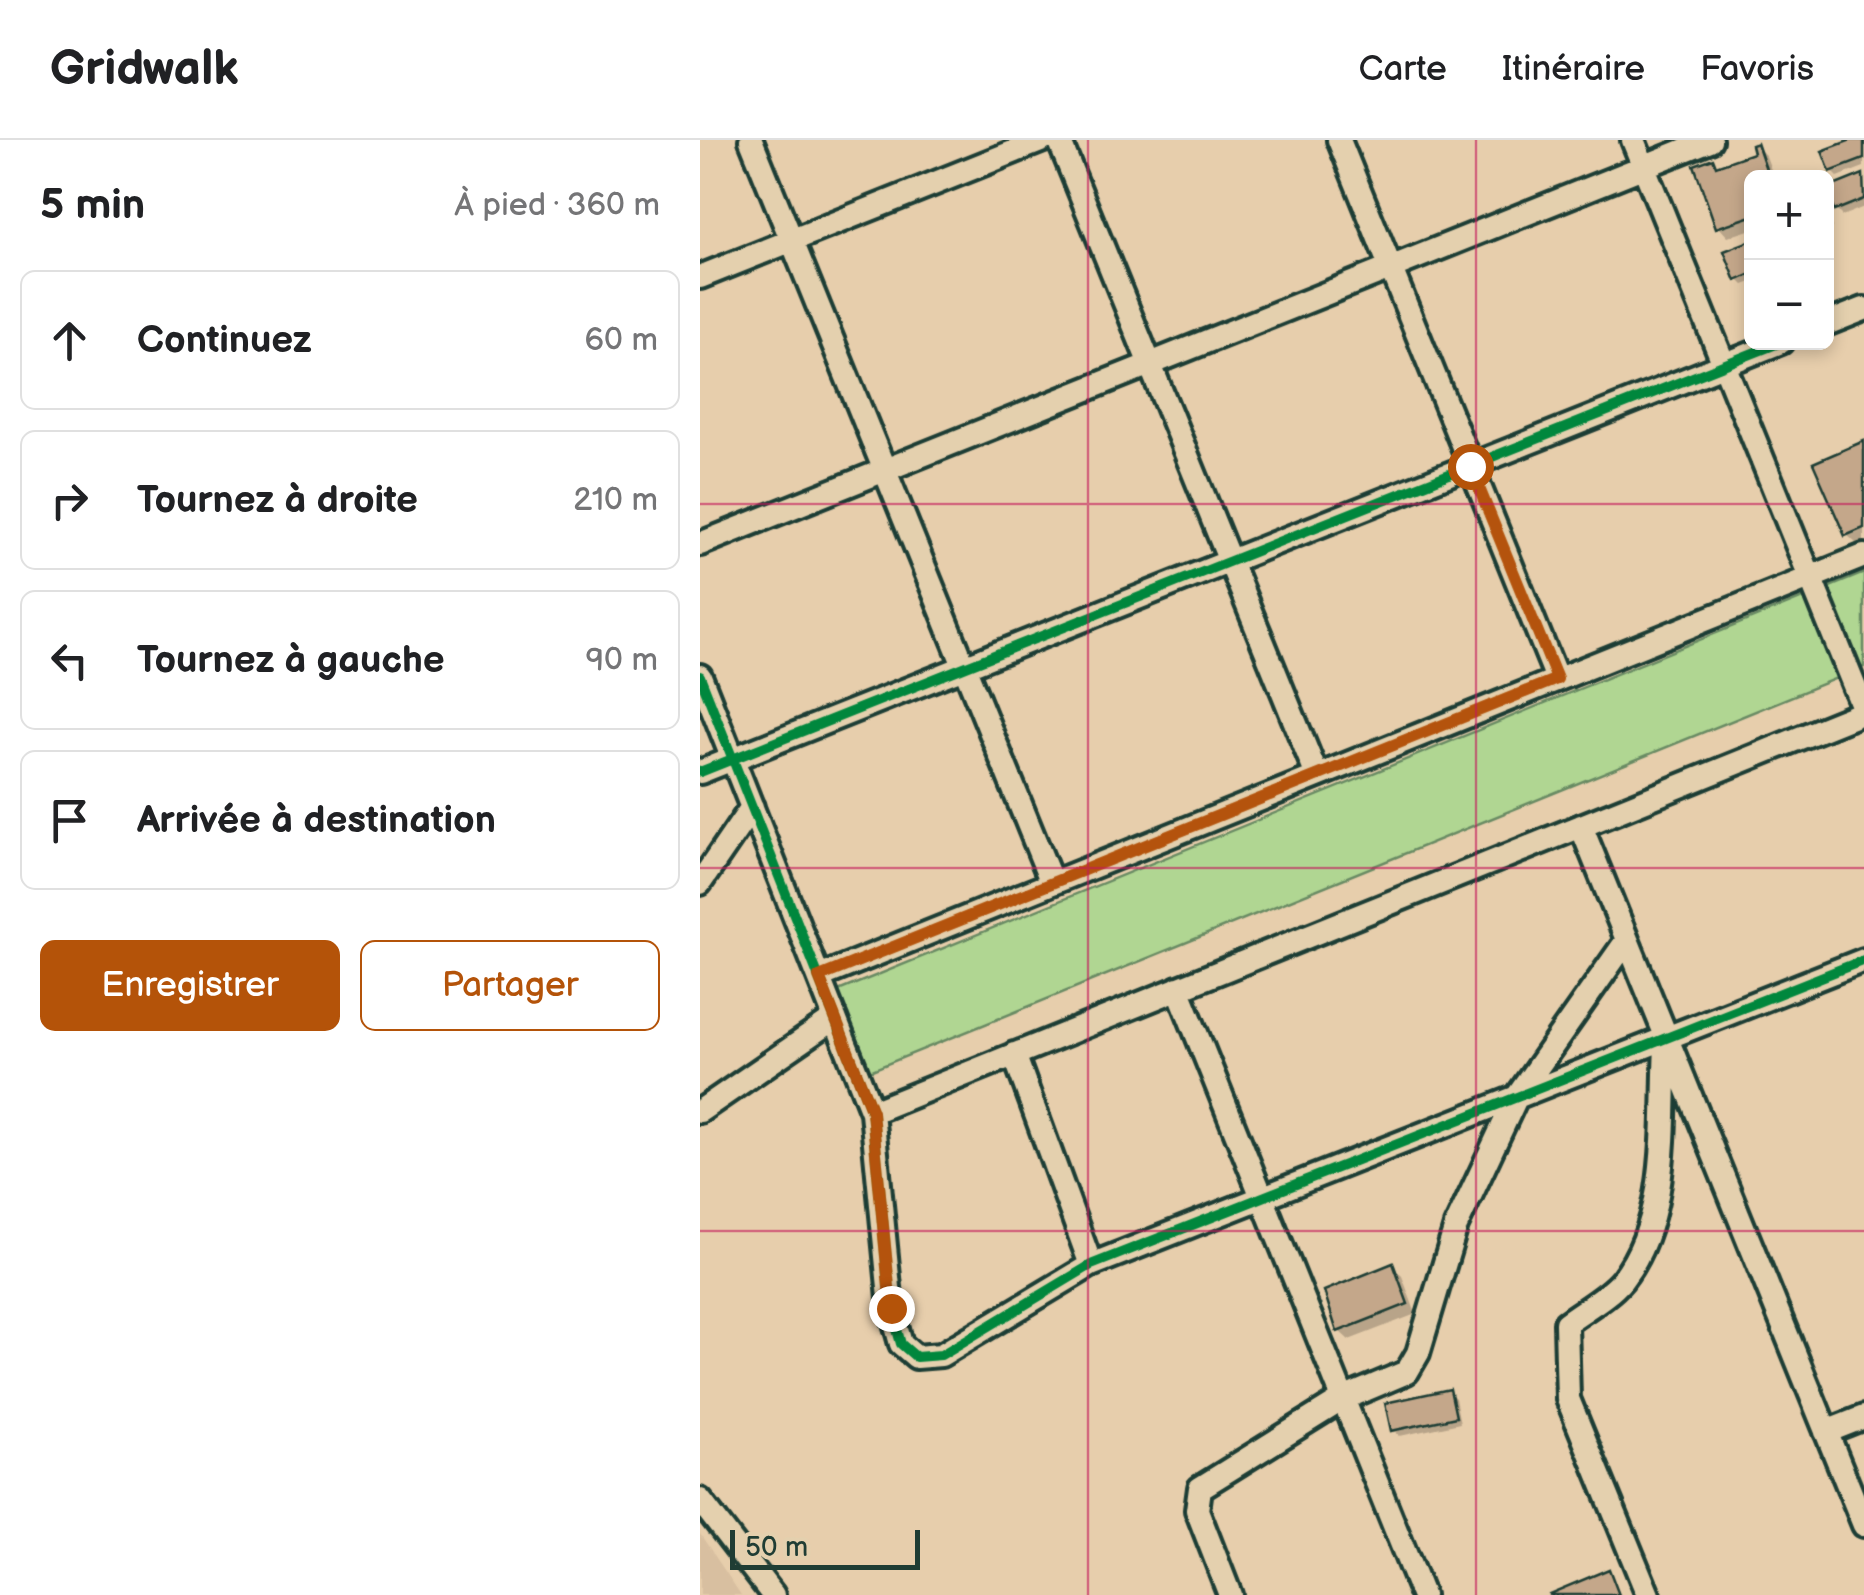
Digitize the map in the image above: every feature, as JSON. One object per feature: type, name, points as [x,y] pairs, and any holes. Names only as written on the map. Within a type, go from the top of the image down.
[{"type":"street","points":[[751,140],[1052,883]]},
{"type":"street","points":[[700,277],[1042,140]]},
{"type":"street","points":[[1059,140],[1316,776]]},
{"type":"street","points":[[1339,140],[1557,679]]},
{"type":"street","points":[[872,1112],[1864,711],[1634,140]]},
{"type":"street","points":[[700,544],[1710,140]]},
{"type":"street","points":[[1834,321],[1864,310]]},
{"type":"street","points":[[700,772],[1761,350]]},
{"type":"street","points":[[819,977],[1864,556]]},
{"type":"street","points":[[700,676],[872,1112],[891,1308],[901,1344],[916,1357],[941,1356],[1091,1265],[1864,960]]},
{"type":"street","points":[[700,883],[752,807]]},
{"type":"street","points":[[1581,826],[1864,1524]]},
{"type":"street","points":[[1230,1595],[1197,1510],[1200,1488],[1343,1399],[1407,1372],[1418,1353],[1456,1226],[1516,1098],[1627,940]]},
{"type":"street","points":[[1178,988],[1422,1595]]},
{"type":"street","points":[[700,1112],[835,1018]]},
{"type":"street","points":[[1648,1595],[1568,1399],[1566,1323],[1619,1284],[1644,1246],[1659,1178],[1667,1038]]},
{"type":"street","points":[[1014,1054],[1091,1265]]},
{"type":"street","points":[[1826,1432],[1864,1417]]},
{"type":"street","points":[[700,1500],[773,1595]]},
{"type":"shaded area","points":[[700,1534],[741,1595],[700,1595]]},
{"type":"green space","points":[[1864,573],[1864,667],[855,1077],[821,998]]},
{"type":"building","points":[[1851,140],[1864,140],[1864,159],[1834,170],[1829,170],[1822,151]]},
{"type":"building","points":[[1757,143],[1766,170],[1744,170],[1744,219],[1716,228],[1694,165],[1713,158],[1716,166],[1753,153],[1751,145]]},
{"type":"building","points":[[1863,174],[1864,199],[1834,211],[1834,186]]},
{"type":"building","points":[[1744,243],[1744,278],[1736,281],[1724,251]]},
{"type":"building","points":[[1864,441],[1864,528],[1845,536],[1813,463]]},
{"type":"building","points":[[1393,1263],[1408,1304],[1337,1332],[1324,1291]]},
{"type":"building","points":[[1450,1389],[1456,1417],[1391,1431],[1385,1403]]},
{"type":"building","points":[[1609,1569],[1619,1595],[1549,1595],[1549,1594]]},
{"type":"cycle path","points":[[700,772],[1761,350]]},
{"type":"cycle path","points":[[700,676],[872,1112],[891,1308],[901,1344],[916,1357],[941,1355],[1091,1265],[1864,960]]},
{"type":"route","points":[[891,1308],[872,1112],[819,977],[1557,679],[1470,466]]}]
